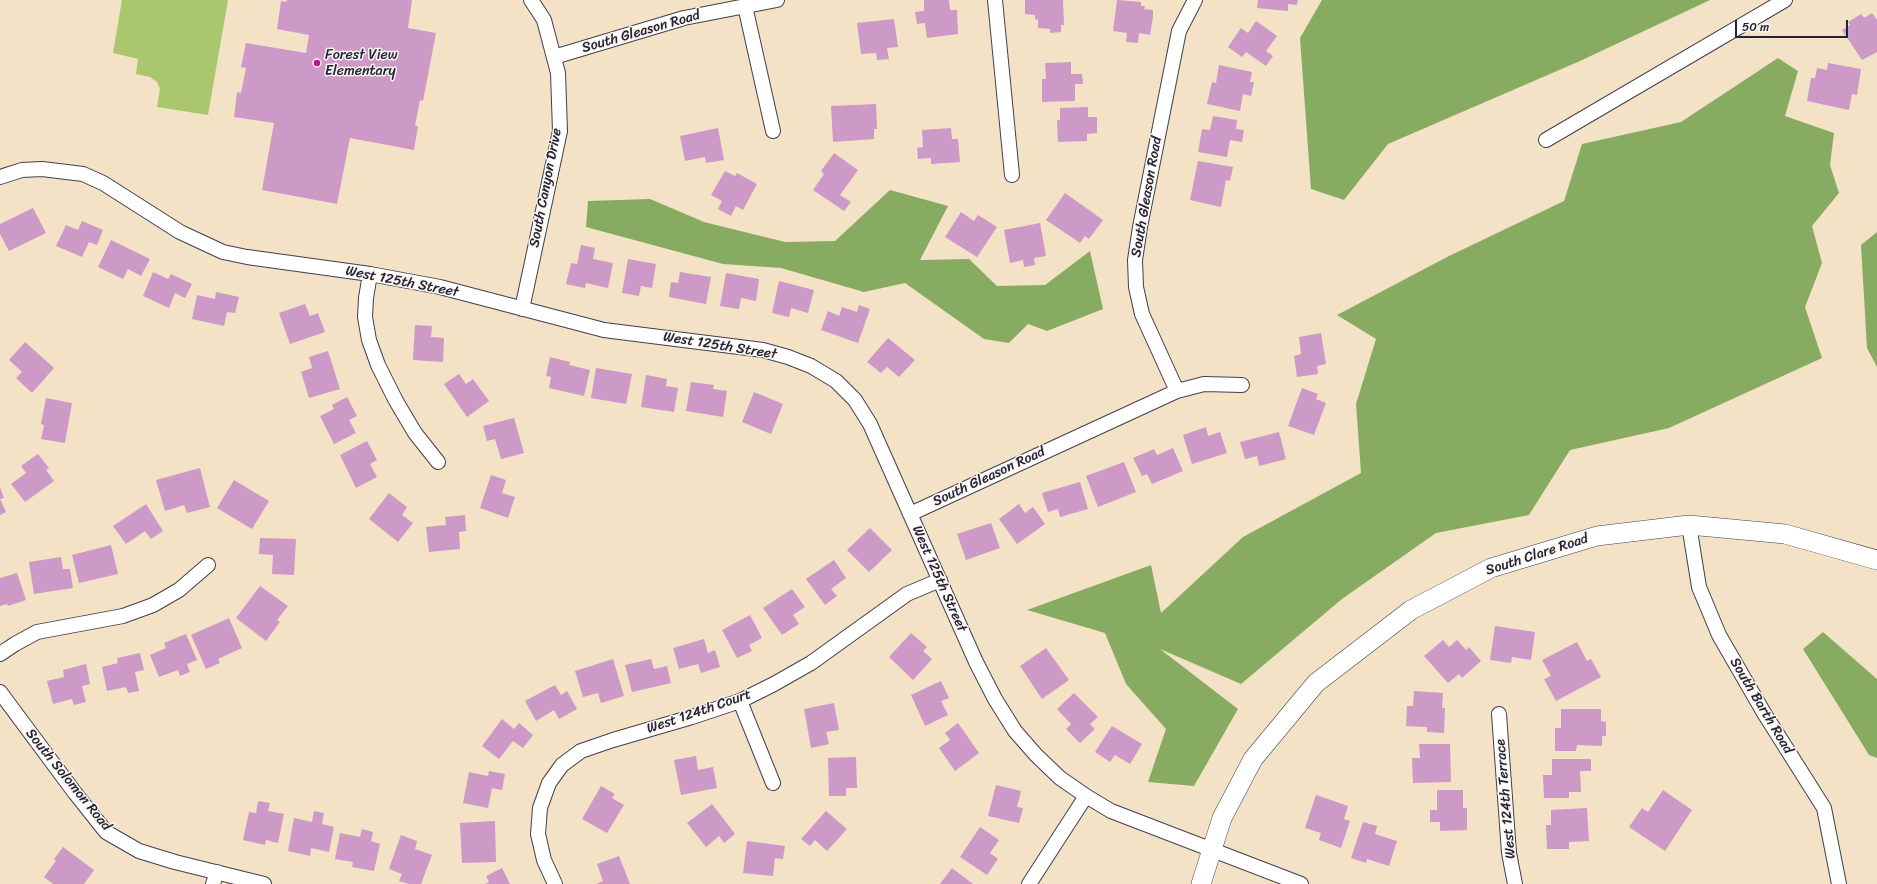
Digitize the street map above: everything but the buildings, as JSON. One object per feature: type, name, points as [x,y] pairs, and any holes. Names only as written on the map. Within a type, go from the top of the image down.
[{"type":"street","name":"South Canyon Drive","points":[[522,309],[560,131],[558,73],[544,20],[531,0]]},
{"type":"street","name":"South Gleason Road","points":[[554,57],[684,18],[777,0]]},
{"type":"street","points":[[995,0],[1012,175]]},
{"type":"street","name":"South Gleason Road","points":[[1177,391],[1142,314],[1136,287],[1135,260],[1140,227],[1179,31],[1195,0]]},
{"type":"street","points":[[1546,140],[1785,0]]},
{"type":"street","points":[[746,6],[773,131]]},
{"type":"street","name":"West 125th Street","points":[[0,177],[22,170],[42,169],[83,174],[103,183],[180,232],[223,252],[247,257],[370,274],[440,287],[604,330],[763,350],[788,357],[811,366],[836,381],[855,400],[870,424],[979,668],[995,699],[1015,731],[1060,778],[1111,811],[1211,848]]},
{"type":"street","points":[[370,274],[366,298],[365,317],[369,340],[396,401],[411,427],[438,462]]},
{"type":"street","name":"South Gleason Road","points":[[910,514],[1177,391],[1204,384],[1242,384]]},
{"type":"street","name":"South Clare Road","points":[[1201,884],[1211,848],[1222,818],[1253,759],[1316,684],[1411,610],[1491,568],[1597,536],[1689,525],[1785,534],[1877,560]]},
{"type":"street","name":"South Barth Road","points":[[1689,525],[1699,587],[1719,635],[1764,713],[1824,808],[1839,884]]},
{"type":"street","points":[[0,654],[37,632],[123,616],[153,605],[179,590],[208,565]]},
{"type":"street","name":"West 124th Court","points":[[555,884],[544,860],[538,834],[540,808],[549,783],[562,765],[581,751],[740,701],[811,663],[907,594],[940,580]]},
{"type":"street","name":"South Solomon Road","points":[[0,692],[70,787],[106,832],[139,851],[175,862],[215,878],[264,884]]},
{"type":"street","points":[[740,701],[772,783]]},
{"type":"street","name":"West 124th Terrace","points":[[1499,714],[1509,853],[1515,884]]},
{"type":"street","points":[[1028,884],[1086,796]]},
{"type":"street","points":[[1211,848],[1301,884]]},
{"type":"green space","points":[[122,0],[228,0],[208,115],[157,107],[160,89],[157,82],[150,77],[136,74],[138,59],[113,53]]},
{"type":"green space","points":[[1322,0],[1710,0],[1580,61],[1388,144],[1344,200],[1311,189],[1300,38]]},
{"type":"green space","points":[[1778,58],[1798,71],[1785,116],[1834,133],[1830,165],[1839,193],[1812,226],[1822,263],[1805,307],[1822,358],[1669,428],[1570,450],[1529,515],[1436,533],[1342,599],[1241,684],[1160,649],[1238,709],[1194,786],[1148,782],[1166,729],[1126,684],[1105,633],[1027,610],[1151,565],[1161,613],[1243,537],[1361,473],[1356,404],[1376,339],[1337,315],[1447,257],[1564,201],[1582,144],[1681,122]]},
{"type":"green space","points":[[890,190],[948,206],[920,260],[969,259],[997,286],[1045,285],[1090,251],[1103,309],[1047,331],[1028,324],[1009,343],[984,339],[905,283],[864,292],[781,268],[723,264],[586,227],[588,201],[650,199],[704,222],[785,242],[835,241]]},
{"type":"green space","points":[[1877,232],[1877,367],[1867,348],[1861,245]]},
{"type":"green space","points":[[1823,632],[1877,679],[1877,758],[1869,755],[1803,649]]},
{"type":"place","name":"Forest View Elementary","points":[[317,63]]}]
